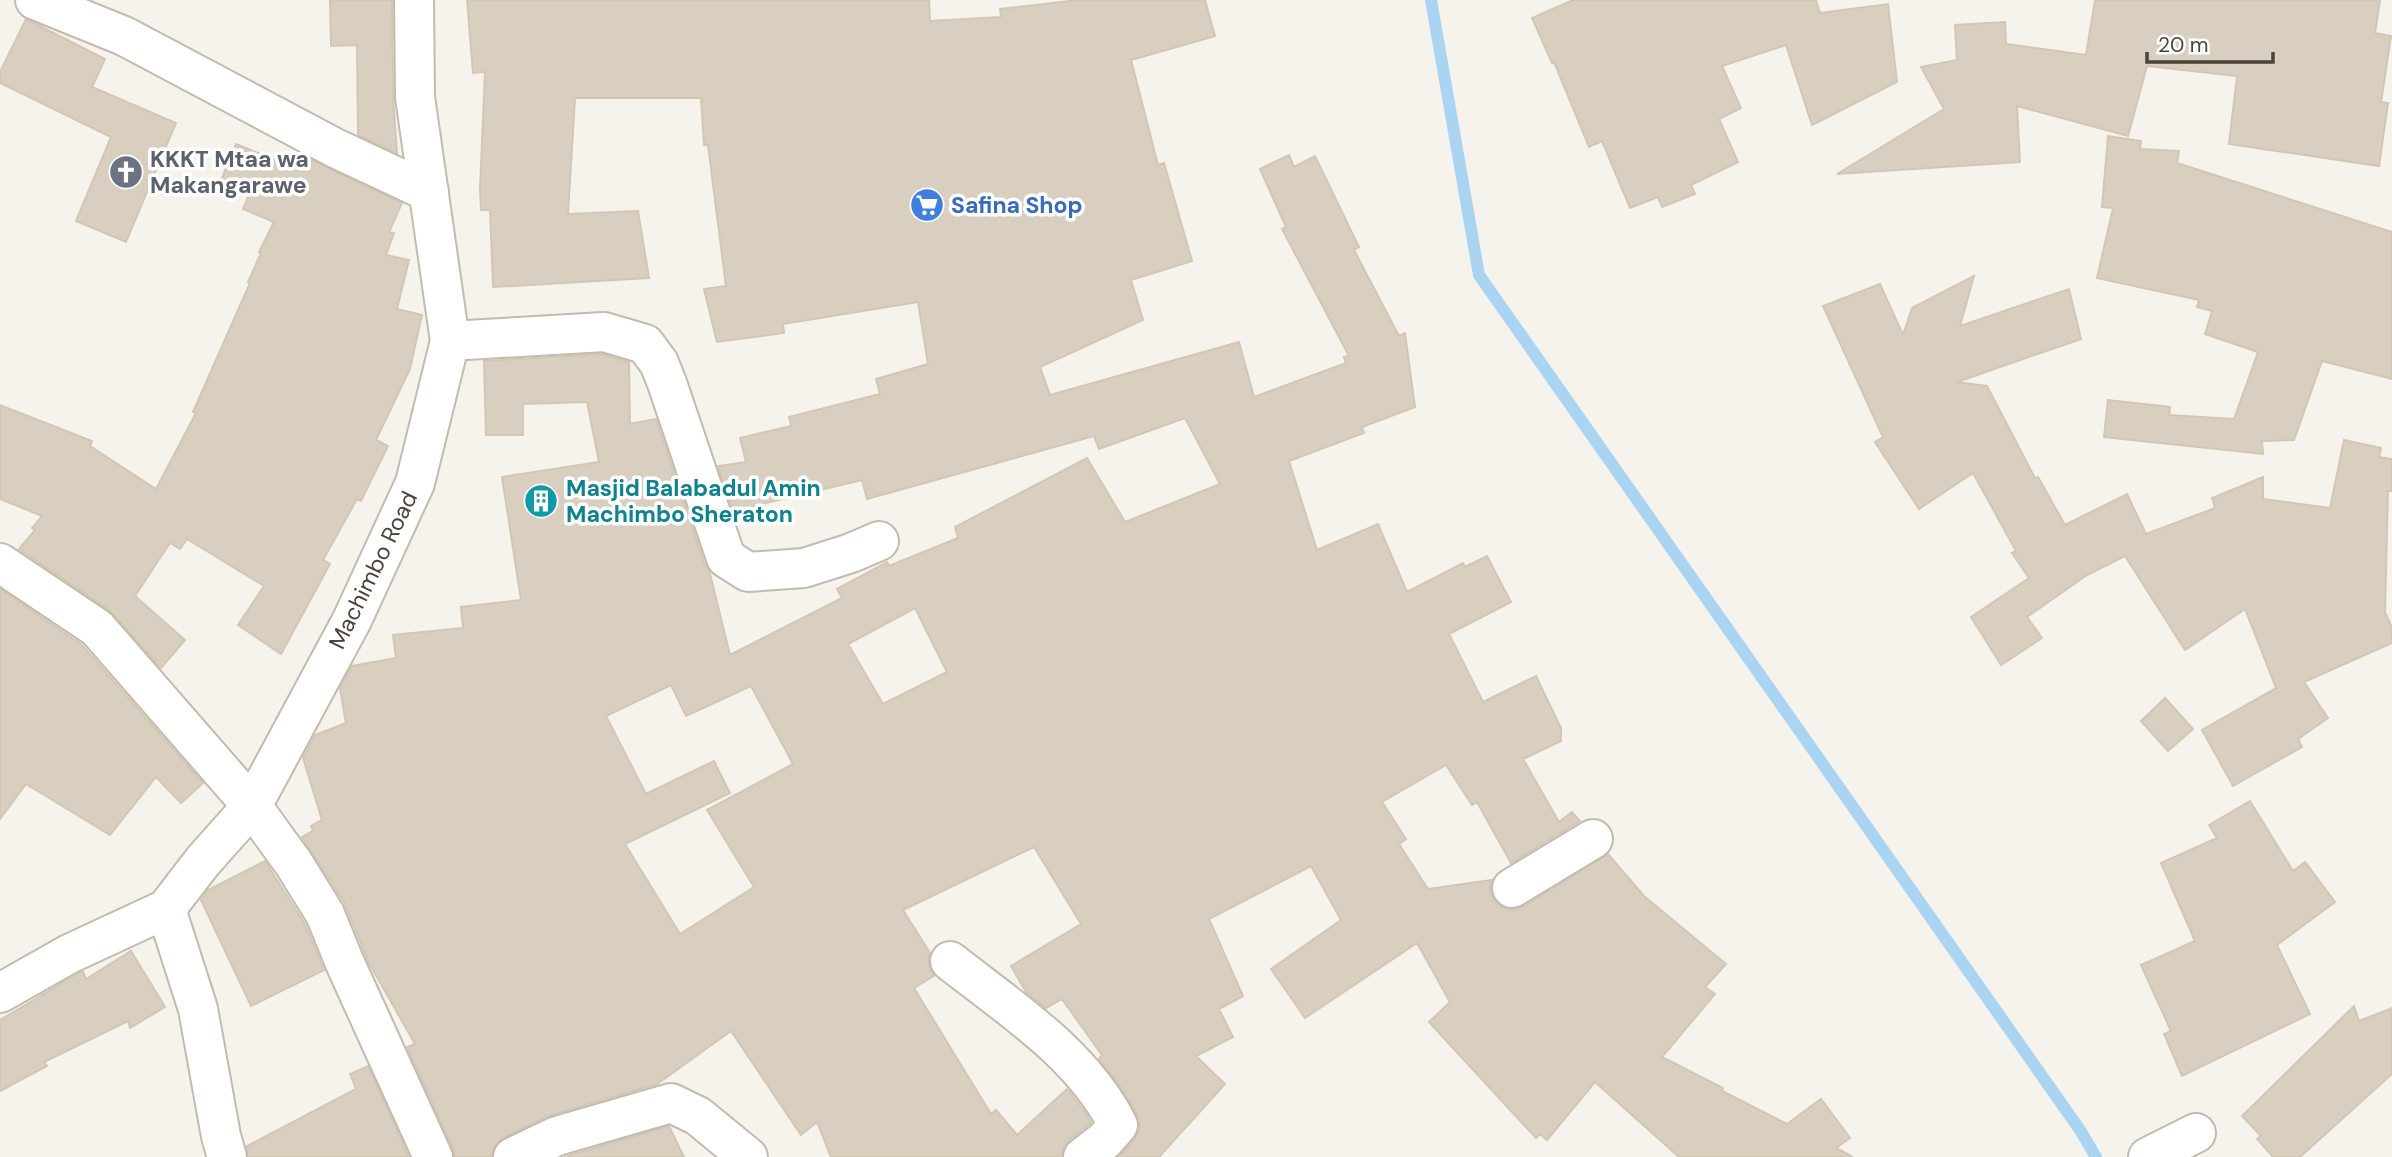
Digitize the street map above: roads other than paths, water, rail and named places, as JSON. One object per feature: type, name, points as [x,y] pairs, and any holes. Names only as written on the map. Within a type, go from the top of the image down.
[{"type":"street","points":[[35,0],[124,36],[335,148],[429,192]]},
{"type":"street","name":"Machimbo Road","points":[[0,993],[69,954],[166,909],[203,861],[252,806],[352,620],[415,483],[450,341],[415,97],[414,0]]},
{"type":"street","points":[[450,341],[604,332],[645,344],[659,363],[667,383],[726,558],[748,572],[804,568],[878,541]]},
{"type":"street","points":[[0,563],[97,628],[252,806],[294,864],[325,914],[433,1157]]},
{"type":"street","points":[[1512,888],[1593,839]]},
{"type":"street","points":[[166,909],[198,1010],[227,1157]]},
{"type":"street","points":[[950,961],[1059,1047],[1108,1106],[1118,1125],[1105,1140],[1083,1157]]},
{"type":"street","points":[[513,1157],[556,1136],[671,1103],[698,1116],[748,1157]]},
{"type":"street","points":[[2148,1157],[2196,1133]]},
{"type":"waterway","points":[[1431,0],[1479,275],[2080,1130],[2096,1157]]},
{"type":"place","name":"KKKT Mtaa wa Makangarawe","points":[[126,172]]},
{"type":"place","name":"Safina Shop","points":[[927,205]]},
{"type":"place","name":"Masjid Balabadul Amin Machimbo Sheraton","points":[[541,501]]}]
